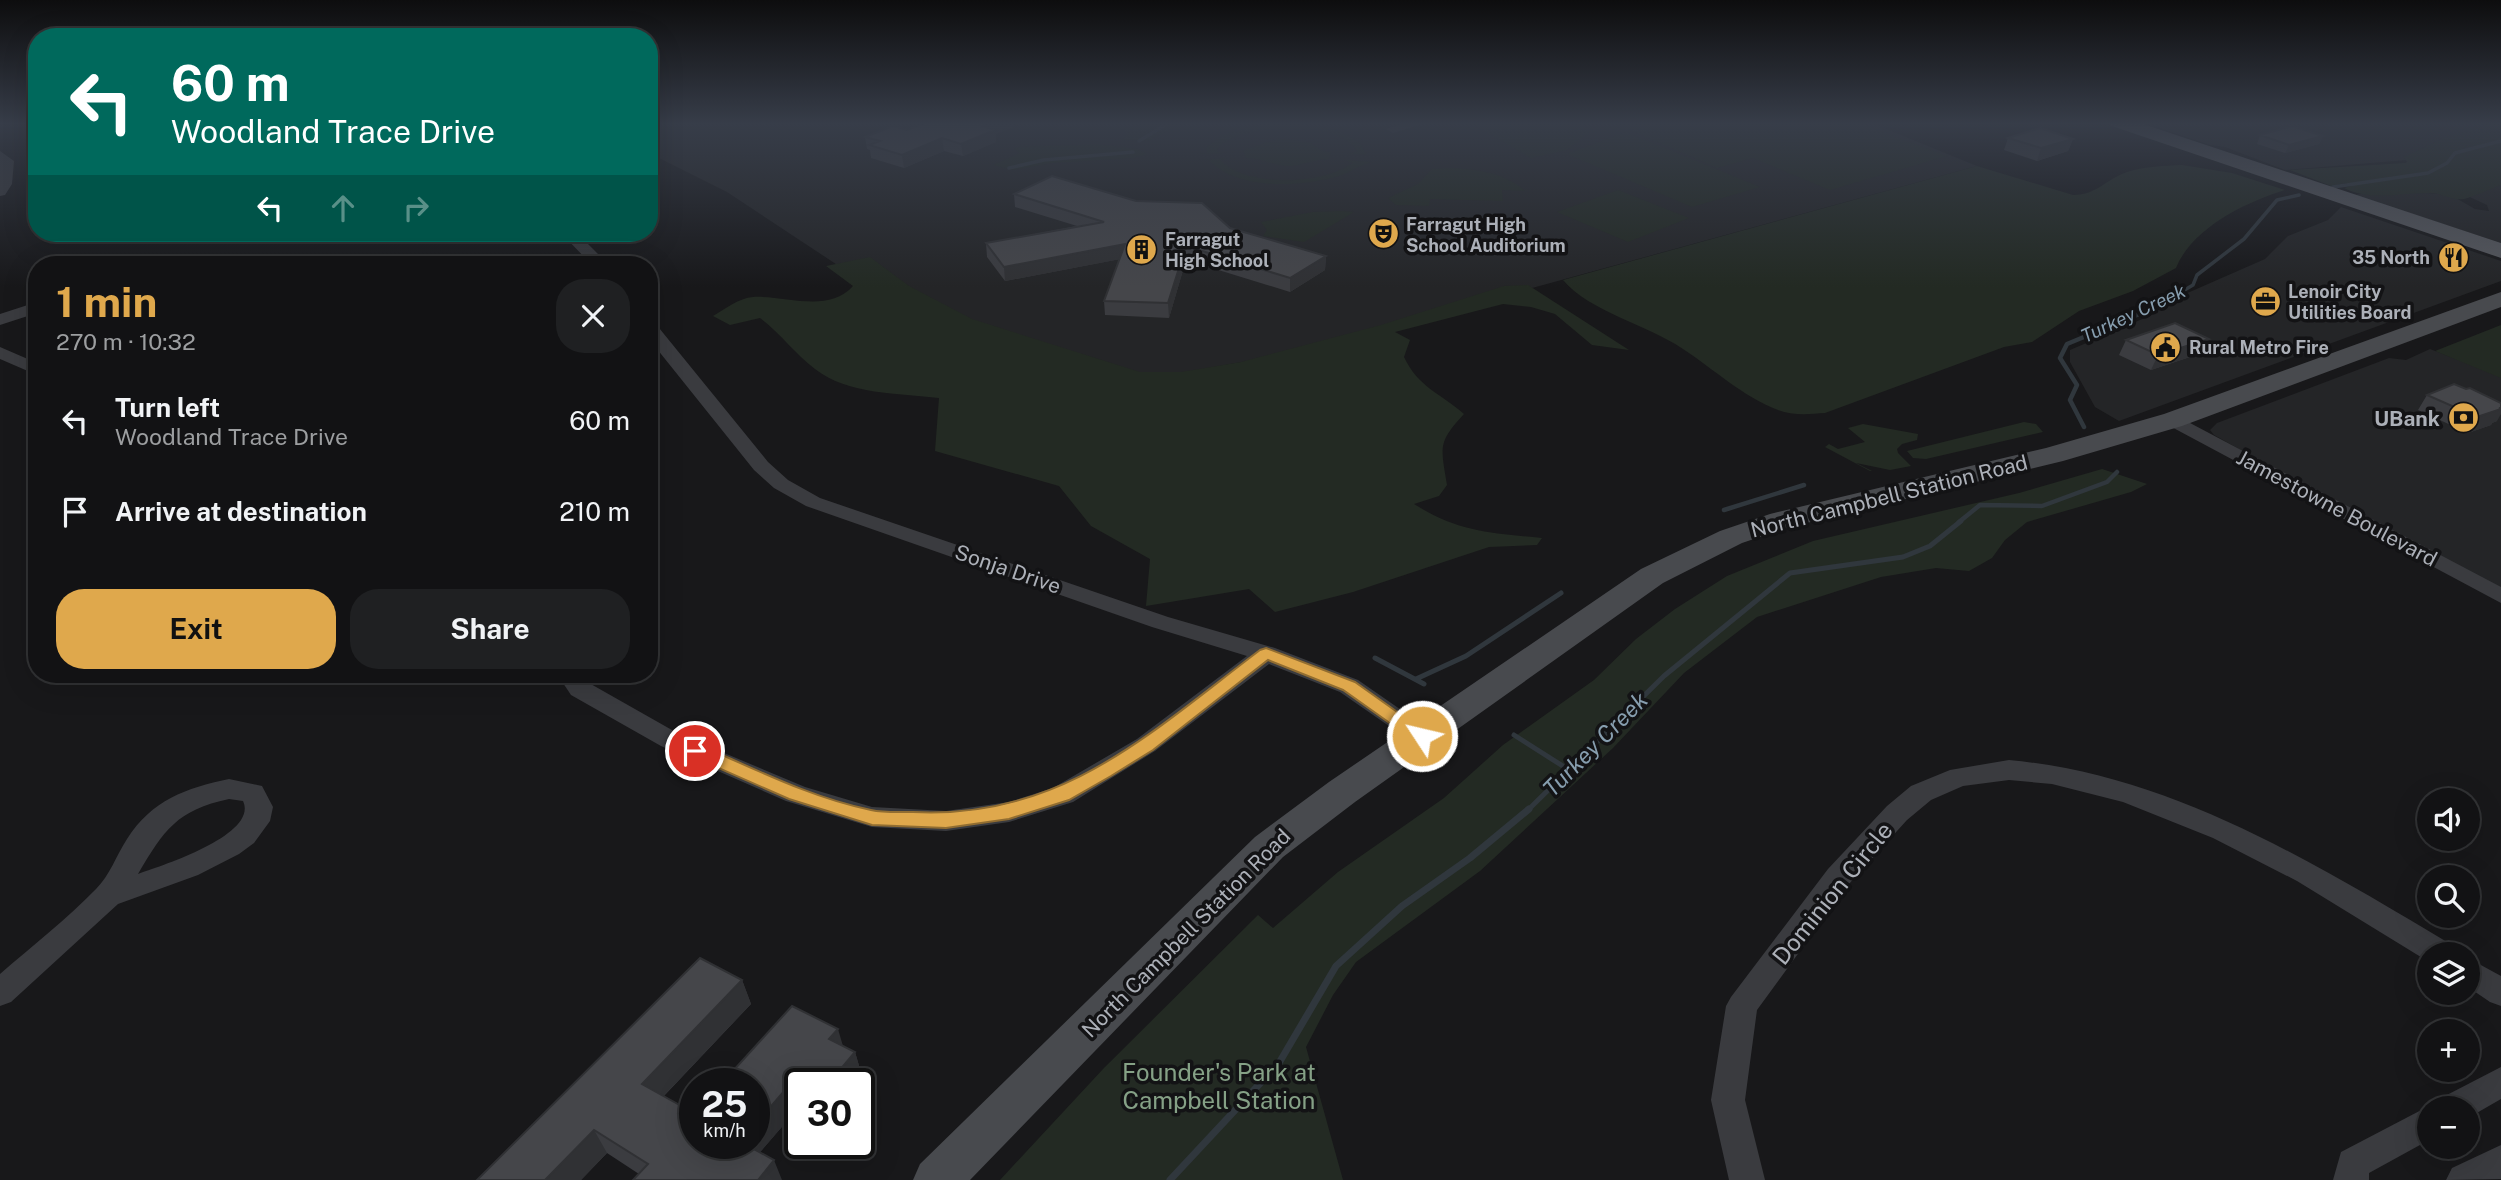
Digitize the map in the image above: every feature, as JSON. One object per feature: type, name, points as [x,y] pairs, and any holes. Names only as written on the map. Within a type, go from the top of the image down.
[{"type":"main road","points":[[2282,177],[2501,251]]},
{"type":"main road","name":"North Campbell Station Road","points":[[937,1180],[1269,848],[1303,819],[1651,576],[1731,537],[1780,520],[2053,455],[2173,420],[2501,299]]},
{"type":"street","points":[[578,242],[592,256]]},
{"type":"street","points":[[0,320],[28,310]]},
{"type":"street","name":"Sonja Drive","points":[[658,338],[761,466],[781,484],[813,502],[1160,622],[1266,653],[1349,686],[1422,736]]},
{"type":"street","points":[[0,352],[28,366]]},
{"type":"street","name":"Jamestowne Boulevard","points":[[2173,420],[2501,596]]},
{"type":"street","points":[[576,683],[580,688],[670,740],[796,794],[872,817],[946,821],[1009,812],[1063,795],[1146,745],[1266,653]]},
{"type":"street","name":"Dominion Circle","points":[[1747,1180],[1728,1100],[1742,1006],[1838,877],[1897,813],[1921,793],[1959,778],[2009,769],[2052,774],[2130,794],[2222,831],[2307,873],[2421,942]]},
{"type":"street","points":[[0,993],[108,896],[130,865],[138,845],[172,808],[201,795],[229,789],[251,793],[259,807],[256,823],[231,846],[185,870],[108,896]]},
{"type":"street","points":[[2480,979],[2501,993]]},
{"type":"street","points":[[2476,1096],[2501,1082]]},
{"type":"street","points":[[2351,1180],[2353,1164],[2417,1129]]},
{"type":"street","points":[[2464,1180],[2501,1161]]},
{"type":"shaded area","points":[[697,177],[1937,177],[1299,352],[1124,383],[860,280],[727,192]]},
{"type":"shaded area","points":[[2501,181],[2501,243],[2354,195],[2381,191],[2449,194],[2475,209],[2489,211],[2487,205],[2461,193]]},
{"type":"shaded area","points":[[2341,207],[2501,261],[2501,281],[2119,421],[2095,407],[2070,362],[2070,350],[2147,317],[2176,298],[2265,259],[2288,236],[2328,220]]},
{"type":"shaded area","points":[[2430,349],[2501,376],[2501,589],[2330,500],[2214,435],[2210,430],[2217,423],[2389,358],[2406,360]]},
{"type":"green space","points":[[1236,177],[1285,180],[1335,177],[1289,184],[1253,182]]},
{"type":"green space","points":[[1424,177],[1503,177],[1525,191],[1502,190],[1503,201],[1430,199],[1429,206],[1396,205],[1388,198],[1418,184]]},
{"type":"green space","points":[[1621,177],[1736,177],[1760,187],[1692,207]]},
{"type":"green space","points":[[1799,177],[1875,177],[1830,190]]},
{"type":"green space","points":[[1937,177],[2014,177],[2073,195],[2095,190],[2117,177],[2245,177],[2285,190],[2222,218],[2194,241],[2176,268],[2133,291],[2079,311],[2032,342],[2004,347],[1825,413],[1790,413],[1765,404],[1669,340],[1588,301],[1563,280]]},
{"type":"green space","points":[[2308,177],[2501,177],[2501,185],[2464,199],[2432,193],[2365,195],[2344,188],[2351,186],[2347,183],[2331,186]]},
{"type":"green space","points":[[1618,190],[1689,218],[1628,242],[1557,212]]},
{"type":"green space","points":[[1313,212],[1354,212],[1304,242],[1263,236],[1267,230],[1261,222]]},
{"type":"green space","points":[[870,257],[909,286],[972,319],[1140,372],[1181,372],[1241,362],[1381,325],[1504,286],[1528,285],[1629,350],[1592,345],[1555,314],[1531,307],[1503,304],[1395,332],[1410,340],[1404,357],[1416,376],[1464,414],[1449,432],[1443,446],[1447,485],[1439,496],[1414,504],[1445,520],[1475,530],[1542,538],[1537,545],[1489,547],[1353,592],[1275,612],[1249,589],[1146,606],[1150,559],[1091,526],[1059,486],[935,451],[939,398],[874,391],[843,384],[815,369],[760,318],[730,325],[713,316],[737,302],[753,297],[806,301],[831,299],[853,286],[826,266]]},
{"type":"green space","points":[[2501,325],[2501,378],[2435,351]]},
{"type":"green space","points":[[2024,422],[2036,424],[2043,432],[1926,459],[1913,458],[1907,451]]},
{"type":"green space","points":[[1863,424],[1918,434],[1917,440],[1902,444],[1897,449],[1911,466],[1890,470],[1856,463],[1870,471],[1825,447],[1829,444],[1838,449],[1865,442],[1848,428]]},
{"type":"green space","name":"Founder's Park at Campbell Station","points":[[2102,469],[2147,484],[2131,492],[2027,522],[2005,540],[1992,558],[1969,571],[1936,568],[1881,577],[1757,617],[1684,673],[1613,748],[1480,871],[1356,962],[1333,995],[1306,1047],[1343,1180],[1000,1180],[1104,1068],[1258,915],[1273,928],[1338,872],[1444,798],[1503,745],[1594,680],[1636,639],[1675,609],[1727,576],[1813,541],[2019,493]]},
{"type":"building","name":"Farragut High School","points":[[1050,177],[1056,177],[1136,201],[1202,203],[1230,228],[1326,256],[1290,278],[1186,246],[1168,303],[1104,301],[1125,244],[1004,267],[986,243],[1104,222],[1014,194]]},
{"type":"building","points":[[2175,323],[2209,339],[2158,355],[2126,340]]},
{"type":"building","points":[[2454,384],[2470,388],[2501,403],[2501,409],[2477,417],[2427,395]]},
{"type":"building","points":[[700,958],[742,980],[642,1084],[679,1104],[679,1159],[770,1158],[774,1160],[758,1180],[633,1180],[648,1164],[594,1130],[545,1180],[477,1180]]},
{"type":"building","points":[[792,1006],[838,1029],[829,1039],[855,1052],[842,1068],[784,1068],[784,1091],[770,1107],[770,1068],[736,1068]]},
{"type":"waterway","name":"Turkey Creek","points":[[2333,187],[2400,177]]},
{"type":"waterway","name":"Turkey Creek","points":[[2171,298],[2193,285],[2197,275],[2244,239],[2277,200],[2299,195]]},
{"type":"waterway","name":"Turkey Creek","points":[[2084,427],[2070,400],[2077,385],[2060,358],[2067,344],[2149,310],[2174,296]]},
{"type":"waterway","name":"Turkey Creek","points":[[1959,522],[1980,505],[2042,506],[2107,482],[2117,472]]},
{"type":"waterway","points":[[1724,510],[1804,485]]},
{"type":"waterway","name":"Turkey Creek","points":[[1569,770],[1664,676],[1790,573],[1903,557],[1930,546],[1961,521]]},
{"type":"waterway","points":[[1416,679],[1466,656],[1561,593]]},
{"type":"waterway","points":[[1375,658],[1424,684]]},
{"type":"waterway","points":[[1514,735],[1569,770]]},
{"type":"waterway","name":"Turkey Creek","points":[[1527,811],[1569,770]]},
{"type":"waterway","name":"Turkey Creek","points":[[1170,1180],[1279,1063],[1336,966],[1402,906],[1470,858],[1529,809]]},
{"type":"place","name":"Farragut High School Auditorium","points":[[1383,234]]},
{"type":"place","name":"Farragut High School","points":[[1142,249]]},
{"type":"place","name":"35 North","points":[[2453,257]]},
{"type":"place","name":"Lenoir City Utilities Board","points":[[2265,301]]},
{"type":"place","name":"Rural Metro Fire","points":[[2166,347]]},
{"type":"place","name":"UBank","points":[[2463,418]]},
{"type":"route","points":[[695,751],[796,794],[872,817],[946,821],[1009,812],[1063,795],[1105,772],[1146,745],[1266,653],[1349,686],[1422,736]]}]
